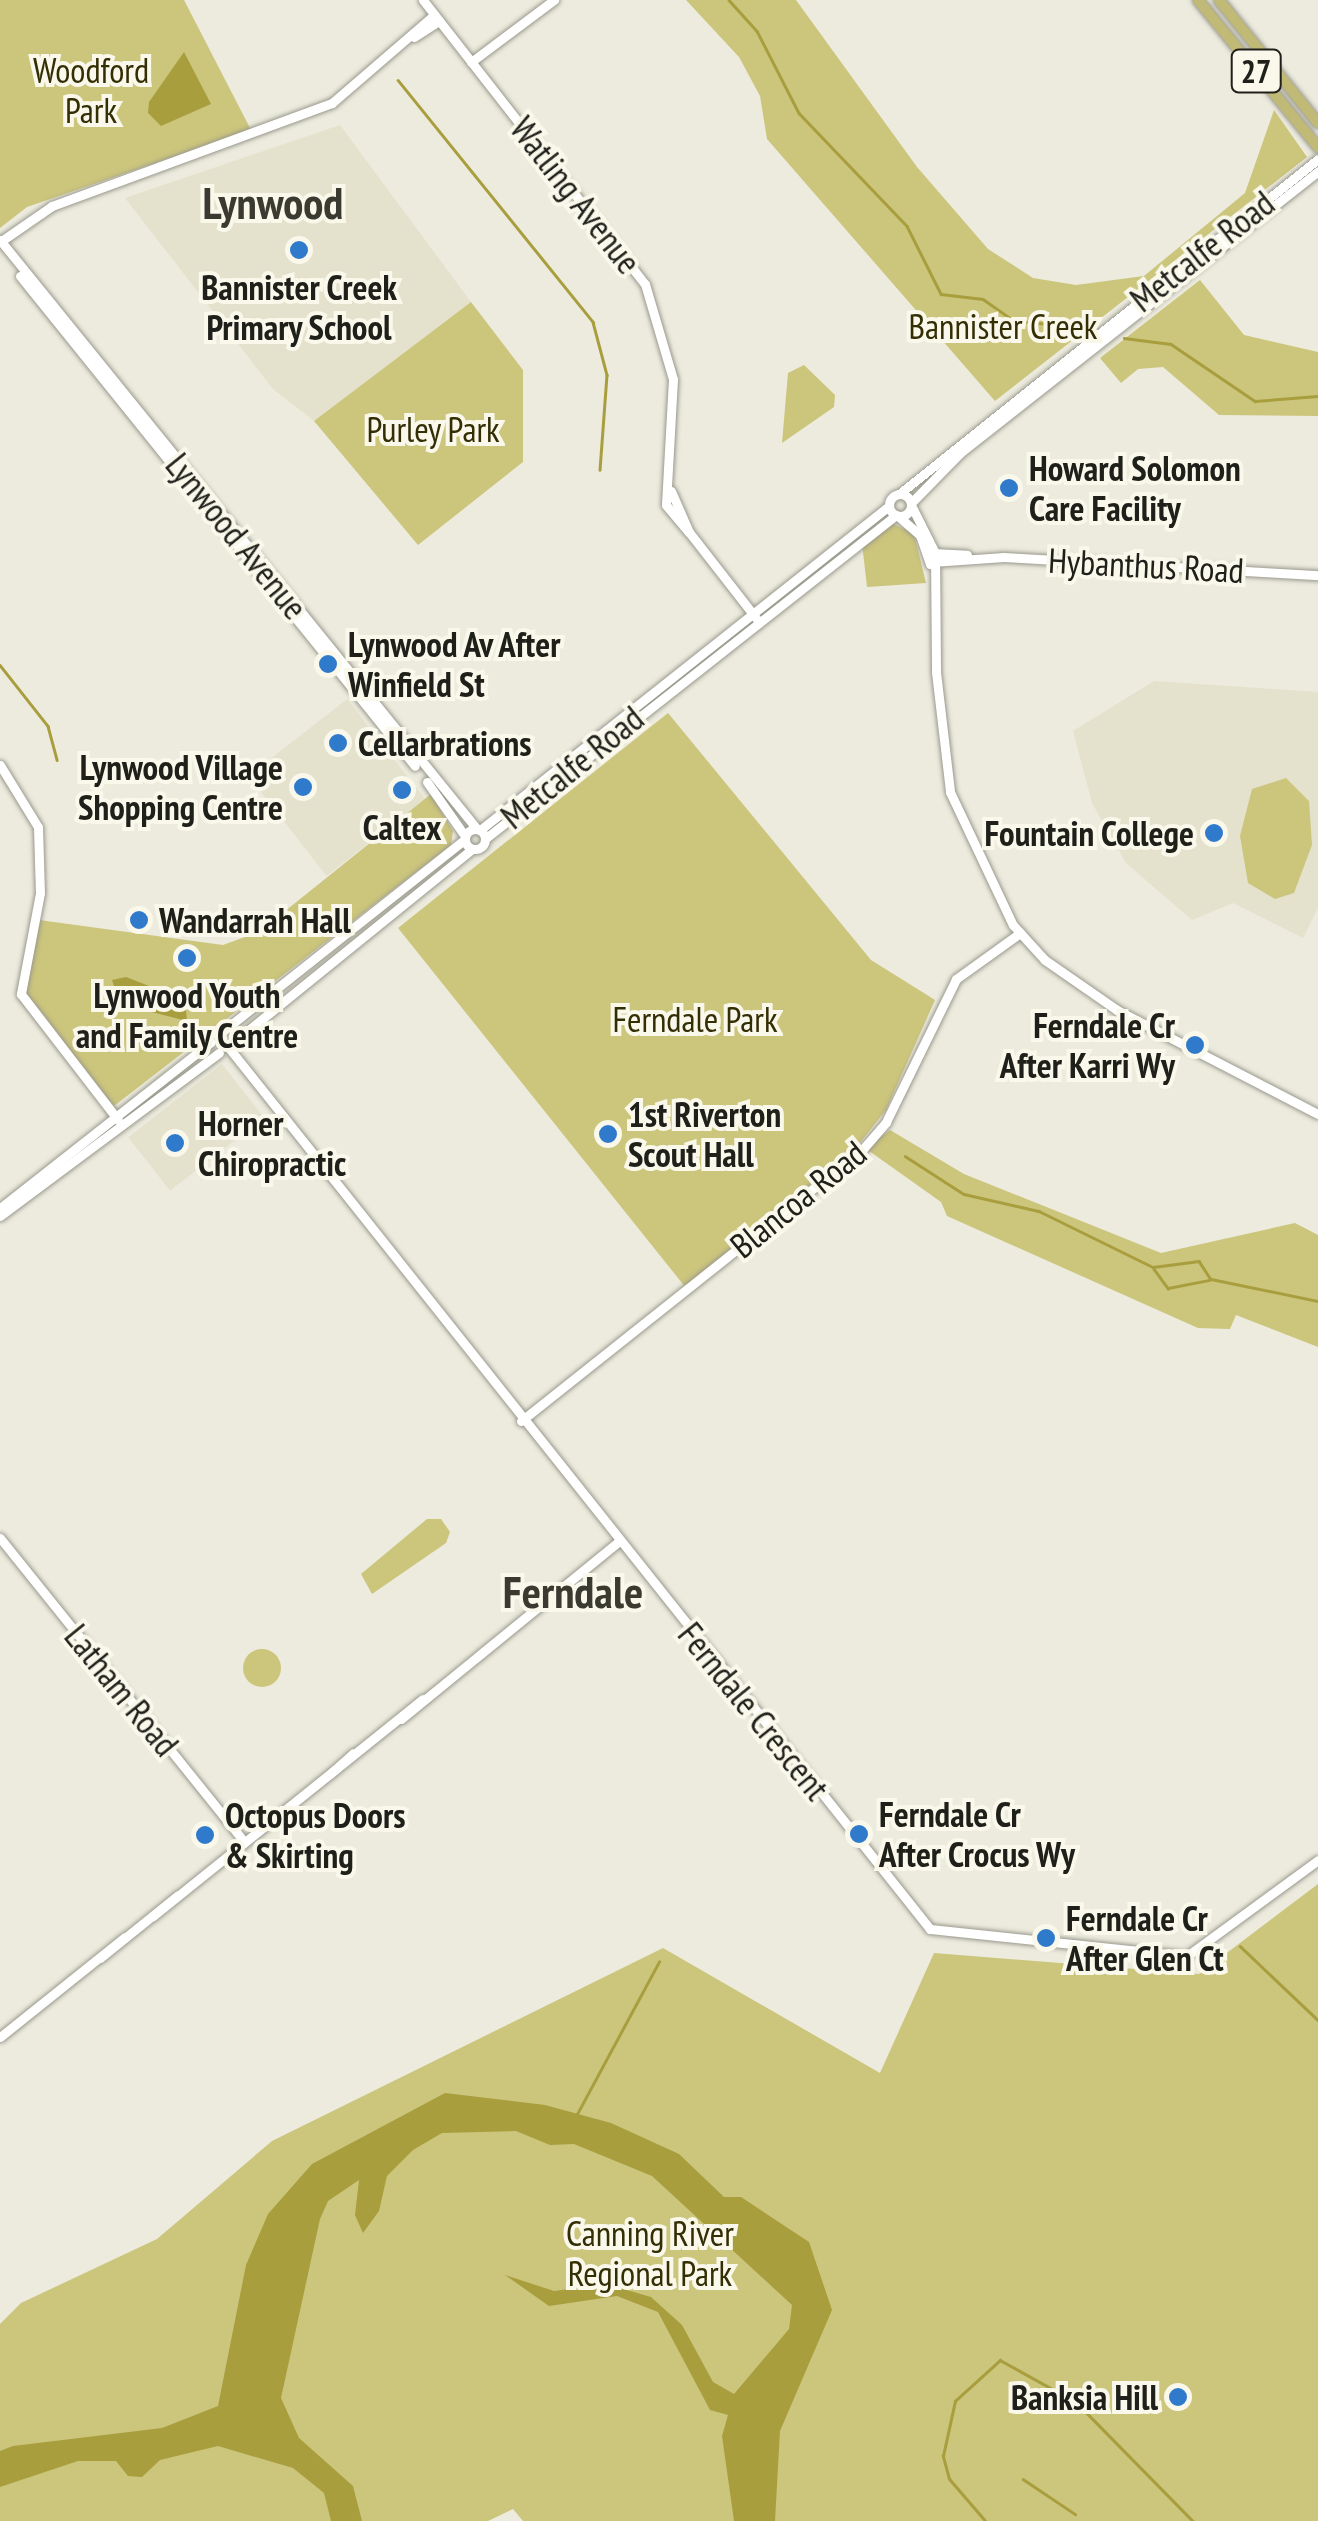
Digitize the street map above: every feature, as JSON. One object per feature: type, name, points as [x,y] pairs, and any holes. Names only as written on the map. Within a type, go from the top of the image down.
[{"type":"main road","name":"27","points":[[1198,0],[1318,147]]},
{"type":"main road","name":"27","points":[[1220,0],[1318,123]]},
{"type":"street","name":"Watling Avenue","points":[[423,0],[629,255],[660,316],[672,378],[672,502],[690,532],[755,616]]},
{"type":"street","points":[[473,64],[554,0]]},
{"type":"street","points":[[0,241],[52,206],[319,110],[437,18]]},
{"type":"street","name":"Metcalfe Road","points":[[894,512],[899,494],[1318,159]]},
{"type":"street","name":"Metcalfe Road","points":[[0,1208],[225,1050],[285,991],[465,837],[481,832],[755,616],[894,512],[911,504],[960,453],[1318,172]]},
{"type":"street","name":"Lynwood Avenue","points":[[0,241],[481,832]]},
{"type":"street","name":"Lynwood Avenue","points":[[0,250],[465,837]]},
{"type":"street","points":[[899,494],[911,504],[933,557],[950,792],[986,882],[1020,933],[1117,1010],[1318,1114]]},
{"type":"street","points":[[894,512],[933,557]]},
{"type":"street","name":"Hybanthus Road","points":[[933,557],[1318,576]]},
{"type":"street","points":[[0,764],[38,827],[40,893],[21,994],[120,1123]]},
{"type":"street","name":"Metcalfe Road","points":[[0,1216],[120,1123],[215,1038],[285,991],[472,849],[481,832]]},
{"type":"street","name":"Metcalfe Road","points":[[465,837],[472,849]]},
{"type":"street","name":"Blancoa Road","points":[[521,1421],[862,1150],[886,1122],[956,979],[1020,933]]},
{"type":"street","points":[[215,1038],[225,1050]]},
{"type":"street","points":[[215,1038],[225,1050]]},
{"type":"street","name":"Ferndale Crescent","points":[[225,1050],[930,1929],[1187,1956],[1318,1860]]},
{"type":"street","name":"Latham Road","points":[[0,1538],[247,1841]]},
{"type":"street","points":[[0,2037],[618,1542]]},
{"type":"shaded area","points":[[184,52],[211,104],[161,126],[148,113],[149,102]]},
{"type":"shaded area","name":"Bannister Creek Primary School","points":[[340,125],[471,302],[314,421],[273,389],[125,198]]},
{"type":"shaded area","name":"Fountain College","points":[[1154,681],[1318,692],[1318,908],[1303,938],[1233,903],[1192,920],[1126,863],[1092,803],[1073,731]]},
{"type":"shaded area","points":[[347,699],[425,799],[327,876],[248,776]]},
{"type":"shaded area","points":[[126,977],[185,1000],[187,1021],[120,1004],[112,980]]},
{"type":"shaded area","points":[[222,1064],[264,1118],[170,1191],[128,1137]]},
{"type":"shaded area","points":[[445,2093],[545,2105],[611,2123],[679,2154],[724,2197],[741,2197],[809,2242],[832,2310],[780,2431],[775,2521],[734,2521],[722,2436],[728,2415],[710,2410],[658,2312],[617,2296],[549,2306],[505,2275],[554,2291],[606,2284],[651,2297],[682,2325],[713,2382],[734,2394],[789,2329],[792,2305],[652,2176],[574,2144],[550,2145],[516,2131],[442,2133],[413,2150],[387,2176],[379,2211],[363,2233],[355,2215],[359,2180],[328,2201],[320,2219],[281,2398],[299,2438],[353,2486],[362,2521],[331,2521],[324,2493],[293,2468],[218,2446],[160,2460],[142,2477],[128,2476],[116,2461],[78,2461],[0,2487],[0,2451],[13,2446],[162,2428],[218,2406],[246,2265],[268,2214],[312,2164]]},
{"type":"green space","name":"Woodford Park","points":[[0,0],[184,0],[251,130],[27,207],[0,228]]},
{"type":"green space","name":"Bannister Creek","points":[[686,0],[796,0],[917,167],[988,249],[1033,278],[1076,285],[1144,276],[1245,193],[1274,110],[1307,157],[995,401],[767,139],[760,96],[739,57]]},
{"type":"green space","name":"Bannister Creek","points":[[1200,280],[1244,335],[1318,352],[1318,416],[1219,415],[1163,367],[1138,369],[1121,383],[1100,358]]},
{"type":"green space","name":"Purley Park","points":[[471,302],[523,370],[523,462],[418,545],[314,421]]},
{"type":"green space","points":[[804,365],[835,395],[834,407],[782,443],[788,373]]},
{"type":"green space","points":[[890,522],[914,534],[926,583],[867,587],[862,543]]},
{"type":"green space","name":"Ferndale Park","points":[[668,713],[871,960],[935,1000],[886,1110],[859,1144],[686,1288],[398,928]]},
{"type":"green space","points":[[1286,778],[1309,801],[1312,845],[1294,893],[1275,899],[1248,883],[1240,836],[1252,789]]},
{"type":"green space","points":[[431,794],[453,831],[451,845],[114,1106],[31,1004],[25,991],[39,920],[223,945],[259,932]]},
{"type":"green space","points":[[890,1130],[964,1174],[1161,1253],[1295,1223],[1318,1235],[1318,1347],[1236,1315],[1230,1329],[1198,1328],[947,1216],[941,1202],[865,1148]]},
{"type":"green space","points":[[427,1519],[441,1519],[450,1532],[446,1543],[372,1594],[361,1574]]},
{"type":"green space","points":[[262,1649],[275,1655],[281,1668],[275,1681],[262,1687],[249,1681],[243,1668],[249,1655]]},
{"type":"green space","name":"Canning River Regional Park","points":[[1318,1884],[1318,2521],[523,2521],[513,2509],[488,2521],[0,2521],[0,2324],[21,2303],[157,2239],[272,2141],[663,1948],[880,2073],[934,1953],[1199,1974]]},
{"type":"waterway","name":"Bannister Creek","points":[[729,0],[757,31],[799,113],[907,226],[941,294],[983,299],[1015,321],[1095,328]]},
{"type":"waterway","points":[[398,80],[593,322],[607,375],[600,470]]},
{"type":"waterway","name":"Bannister Creek","points":[[1124,338],[1171,344],[1255,401],[1318,396]]},
{"type":"waterway","points":[[0,665],[48,726],[57,760]]},
{"type":"waterway","points":[[905,1156],[964,1194],[1039,1211],[1153,1267],[1199,1261],[1210,1278]]},
{"type":"waterway","points":[[1154,1269],[1168,1288],[1209,1280]]},
{"type":"waterway","points":[[1211,1279],[1318,1301]]},
{"type":"waterway","points":[[1240,1946],[1318,2020]]},
{"type":"waterway","points":[[577,2114],[659,1962]]},
{"type":"waterway","points":[[985,2521],[949,2479],[943,2456],[955,2401],[1000,2360],[1076,2402],[1193,2521]]},
{"type":"waterway","points":[[1023,2479],[1075,2514]]},
{"type":"place","name":"Bannister Creek Primary School","points":[[299,250]]},
{"type":"place","name":"Howard Solomon Care Facility","points":[[1009,488]]},
{"type":"place","name":"Lynwood Av After Winfield St","points":[[328,664]]},
{"type":"place","name":"Cellarbrations","points":[[338,743]]},
{"type":"place","name":"Lynwood Village Shopping Centre","points":[[303,787]]},
{"type":"place","name":"Caltex","points":[[402,790]]},
{"type":"place","name":"Fountain College","points":[[1214,833]]},
{"type":"place","name":"Wandarrah Hall","points":[[139,920]]},
{"type":"place","name":"Lynwood Youth and Family Centre","points":[[187,958]]},
{"type":"place","name":"Ferndale Cr After Karri Wy","points":[[1195,1045]]},
{"type":"place","name":"1st Riverton Scout Hall","points":[[608,1134]]},
{"type":"place","name":"Horner Chiropractic","points":[[175,1143]]},
{"type":"place","name":"Ferndale Cr After Crocus Wy","points":[[859,1834]]},
{"type":"place","name":"Octopus Doors & Skirting","points":[[205,1835]]},
{"type":"place","name":"Ferndale Cr After Glen Ct","points":[[1046,1938]]},
{"type":"place","name":"Banksia Hill","points":[[1178,2397]]},
{"type":"district","name":"Lynwood","points":[[273,203]]},
{"type":"district","name":"Ferndale","points":[[573,1592]]}]
